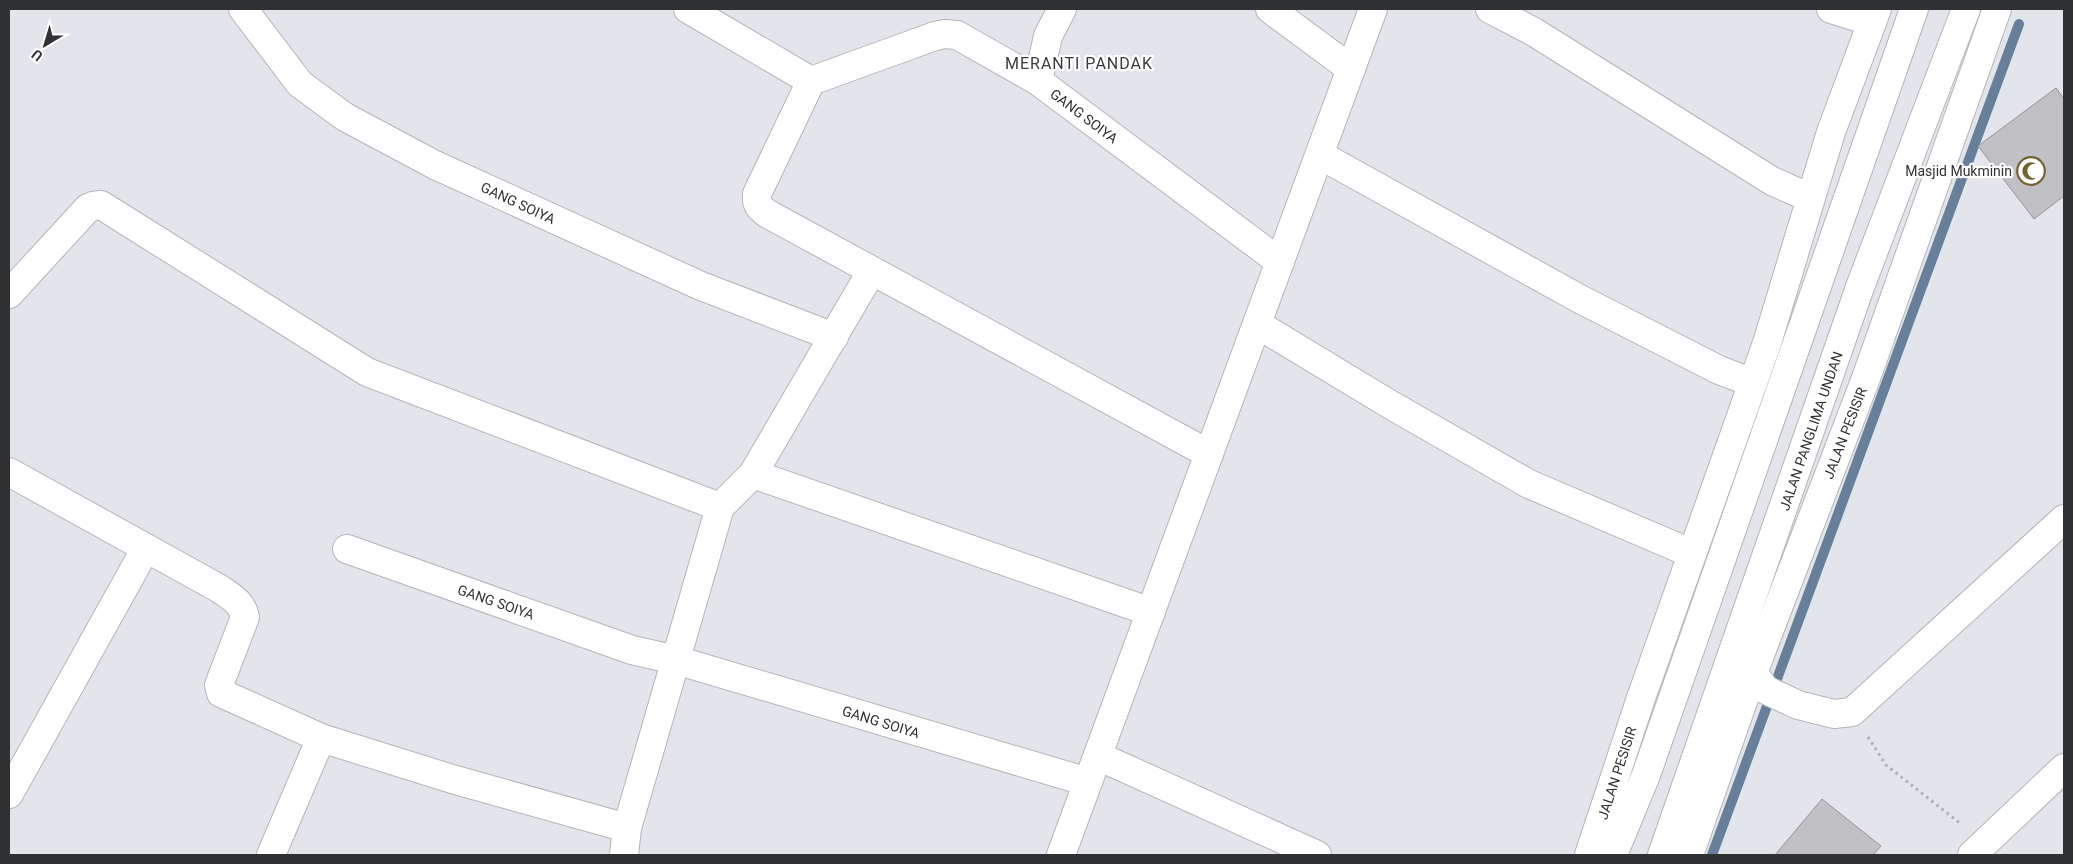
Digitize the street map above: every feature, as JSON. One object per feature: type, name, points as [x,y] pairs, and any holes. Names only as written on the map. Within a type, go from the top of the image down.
[{"type":"street","name":"GANG SOIYA","points":[[243,9],[300,84],[344,117],[435,165],[701,286],[834,337]]},
{"type":"street","points":[[688,9],[811,81],[757,194],[760,208],[871,272],[1209,454]]},
{"type":"street","points":[[1038,81],[1048,36],[1062,9]]},
{"type":"street","points":[[1270,9],[1351,69]]},
{"type":"street","points":[[1061,855],[1373,9]]},
{"type":"street","points":[[1490,9],[1534,32],[1772,181],[1804,195]]},
{"type":"street","points":[[1613,855],[1646,775],[1914,9]]},
{"type":"street","name":"JALAN PANGLIMA UNDAN","points":[[1662,855],[1835,364],[1860,287],[1966,9]]},
{"type":"street","name":"JALAN PESISIR","points":[[1689,855],[1759,681],[1997,9]]},
{"type":"street","points":[[1839,11],[1874,15]]},
{"type":"street","name":"JALAN PESISIR","points":[[1589,855],[1641,698],[1681,548],[1720,473],[1737,377],[1767,343],[1804,195],[1874,15]]},
{"type":"street","name":"GANG SOIYA","points":[[811,81],[824,74],[945,34],[957,35],[1038,81],[1280,262]]},
{"type":"street","points":[[1320,155],[1578,298],[1737,377]]},
{"type":"street","points":[[9,294],[88,208],[101,205],[367,372],[720,506]]},
{"type":"street","points":[[624,855],[627,828],[720,506],[753,474],[871,272]]},
{"type":"street","points":[[1860,287],[1893,301]]},
{"type":"street","points":[[1258,324],[1391,405],[1529,484],[1681,548]]},
{"type":"street","points":[[1835,364],[1866,378]]},
{"type":"street","points":[[9,472],[220,589],[239,603],[243,608],[244,617],[220,685],[221,693],[321,738],[452,779],[627,828]]},
{"type":"street","points":[[1720,473],[1748,485]]},
{"type":"street","points":[[753,474],[1151,612]]},
{"type":"street","points":[[1759,681],[1798,704],[1834,714],[1852,712],[2064,519]]},
{"type":"street","points":[[9,794],[146,548]]},
{"type":"street","name":"GANG SOIYA","points":[[347,549],[632,650],[676,660],[1088,782]]},
{"type":"street","points":[[271,855],[321,738]]},
{"type":"street","points":[[1098,756],[1317,855]]},
{"type":"street","points":[[1979,849],[2064,768]]},
{"type":"street","points":[[1646,775],[1685,788]]},
{"type":"path","points":[[1852,712],[1886,765],[1979,849]]},
{"type":"building","name":"Masjid Mukminin","points":[[2056,88],[2064,99],[2064,196],[2034,219],[1978,146]]},
{"type":"building","points":[[1822,799],[1881,846],[1873,855],[1775,855]]},
{"type":"waterway","points":[[1712,855],[2019,24]]},
{"type":"place","name":"Masjid Mukminin","points":[[2031,171]]},
{"type":"district","name":"MERANTI PANDAK","points":[[1079,63]]}]
